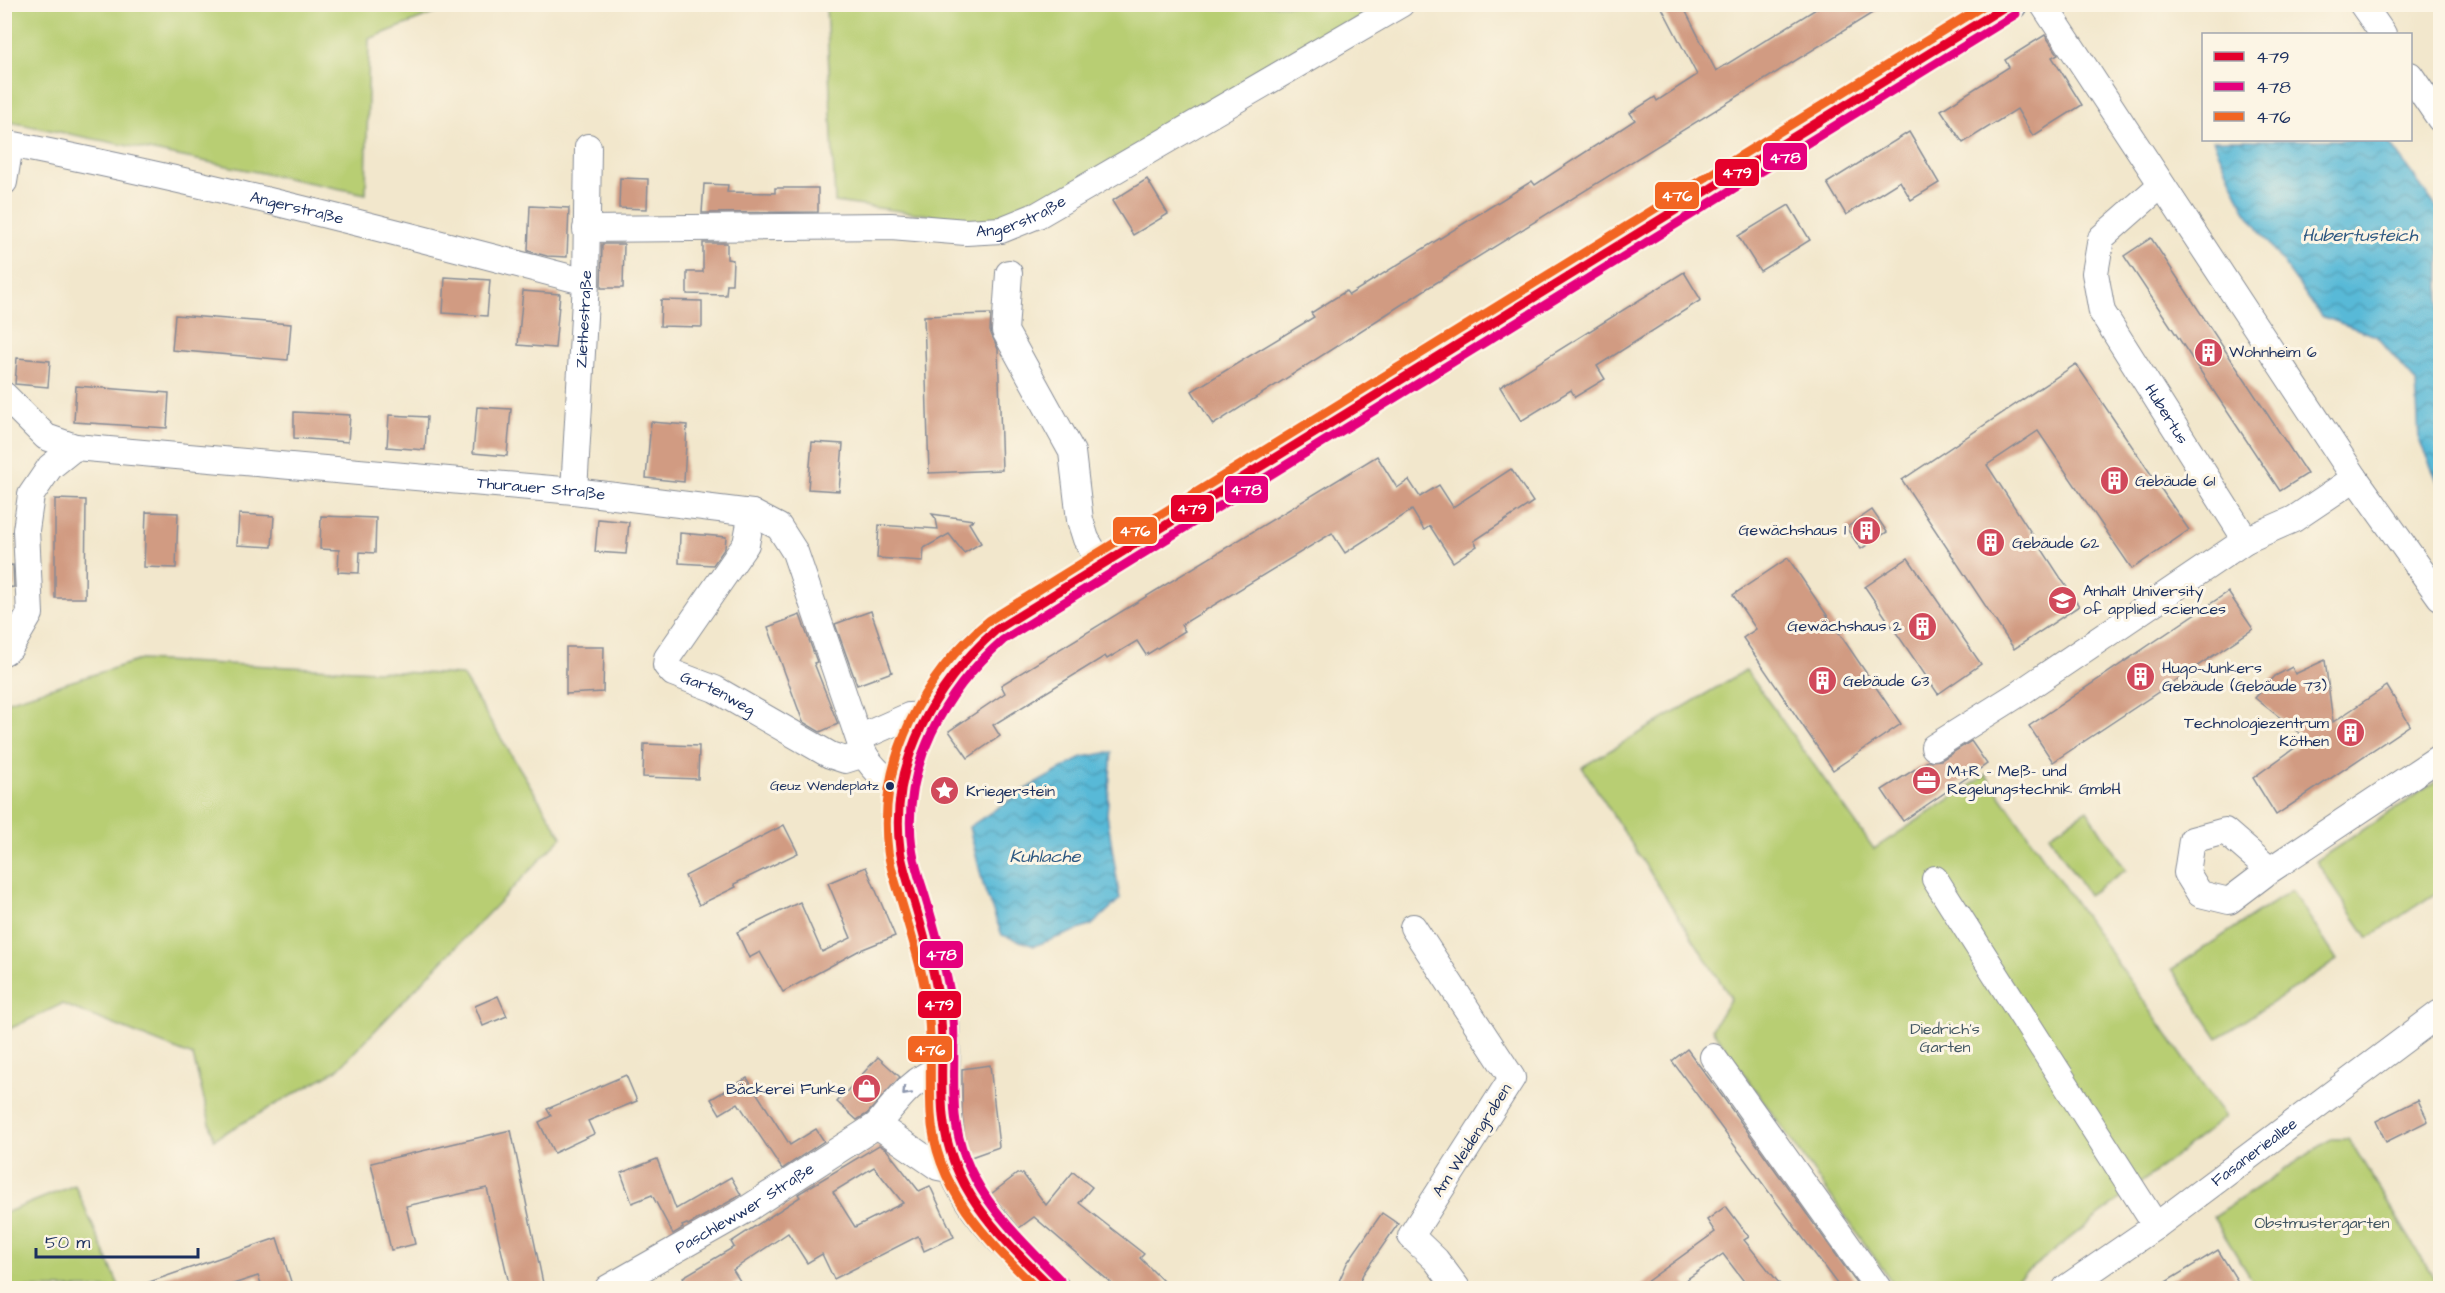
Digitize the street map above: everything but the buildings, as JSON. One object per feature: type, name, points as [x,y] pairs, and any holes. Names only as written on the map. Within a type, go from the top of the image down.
[{"type":"main road","points":[[1052,1288],[977,1210],[954,1170],[945,1133],[941,1015],[937,985],[908,885],[897,830],[901,784],[915,743],[957,667],[980,641],[996,630],[2010,4]]},
{"type":"street","name":"Angerstraße","points":[[586,229],[891,226],[966,232],[1001,230],[1038,215],[1401,4]]},
{"type":"street","points":[[2043,4],[2355,478],[2440,597]]},
{"type":"street","points":[[2362,4],[2381,33]]},
{"type":"street","points":[[2412,78],[2440,119]]},
{"type":"street","name":"Angerstraße","points":[[7,144],[130,169],[389,230],[586,282]]},
{"type":"street","points":[[4,182],[7,144]]},
{"type":"street","name":"Ziethestraße","points":[[574,491],[586,282],[588,147]]},
{"type":"street","name":"Hubertus","points":[[2161,185],[2101,238],[2095,273],[2102,312],[2246,540]]},
{"type":"street","points":[[1009,273],[1005,331],[1072,452],[1080,520],[1086,539],[1101,564]]},
{"type":"street","name":"Thurauer Straße","points":[[4,395],[46,437],[75,447],[574,491],[752,513],[779,526],[795,552],[861,746],[872,767],[884,778],[901,784]]},
{"type":"street","points":[[4,652],[10,648],[30,614],[26,530],[31,495],[50,467],[75,447]]},
{"type":"street","points":[[1934,747],[2020,693],[2246,540],[2294,519],[2355,478]]},
{"type":"street","name":"Gartenweg","points":[[752,513],[746,544],[667,658],[666,665],[673,673],[715,689],[830,755],[845,760],[861,746]]},
{"type":"street","points":[[861,746],[909,716],[928,716]]},
{"type":"street","points":[[2270,870],[2440,756]]},
{"type":"street","points":[[1935,879],[2156,1226]]},
{"type":"street","name":"Am Weidengraben","points":[[1413,927],[1512,1078],[1411,1236],[1436,1260],[1457,1288]]},
{"type":"street","name":"Fasanerieallee","points":[[2078,1285],[2440,1013]]},
{"type":"street","points":[[1713,1057],[1878,1288]]},
{"type":"street","name":"Paschlewwer Straße","points":[[608,1288],[744,1210],[877,1125],[909,1088],[926,1073],[943,1068]]},
{"type":"street","points":[[877,1125],[938,1167],[954,1170]]},
{"type":"green space","points":[[4,5],[456,5],[369,39],[366,194],[5,121]]},
{"type":"green space","points":[[826,5],[1383,5],[1001,225],[835,202]]},
{"type":"green space","points":[[140,660],[462,675],[562,837],[337,1070],[214,1139],[193,1056],[62,1004],[5,1031],[5,702]]},
{"type":"green space","name":"Diedrich's Garten","points":[[1746,670],[1874,849],[1986,775],[2225,1117],[2006,1288],[1896,1288],[1712,1029],[1731,998],[1582,767]]},
{"type":"green space","points":[[2440,779],[2440,890],[2368,938],[2316,861]]},
{"type":"green space","points":[[2087,810],[2126,870],[2088,895],[2049,835]]},
{"type":"green space","points":[[2292,890],[2337,960],[2218,1038],[2172,969]]},
{"type":"green space","name":"Obstmustergarten","points":[[2331,1139],[2349,1139],[2440,1288],[2257,1288],[2213,1217]]},
{"type":"green space","points":[[75,1185],[120,1288],[5,1288],[5,1213]]},
{"type":"water","name":"Hubertusteich","points":[[2213,141],[2388,141],[2440,212],[2440,487],[2419,440],[2416,382],[2376,336],[2321,316],[2245,210]]},
{"type":"water","name":"Kuhlache","points":[[1112,752],[1107,814],[1120,899],[1092,925],[1034,946],[1002,935],[984,888],[969,827],[1026,789],[1083,757]]},
{"type":"transit line","name":"476","points":[[1036,1288],[982,1231],[953,1189],[942,1166],[931,1114],[930,1040],[926,996],[888,851],[886,818],[890,786],[898,754],[909,723],[925,694],[944,667],[990,620],[1986,4]]},
{"type":"transit line","name":"479","points":[[1052,1288],[997,1231],[967,1190],[948,1143],[943,1116],[940,1006],[926,943],[905,873],[900,849],[898,817],[909,757],[935,701],[953,675],[996,630],[2009,4]]},
{"type":"transit line","name":"478","points":[[1060,1280],[1008,1225],[979,1186],[960,1141],[955,1115],[952,1004],[941,953],[914,860],[910,818],[913,788],[921,760],[946,707],[963,683],[1003,640],[2016,14]]},
{"type":"place","name":"Wohnheim 6","points":[[2208,352]]},
{"type":"place","name":"Gebäude 61","points":[[2114,481]]},
{"type":"place","name":"Gewächshaus 1","points":[[1867,530]]},
{"type":"place","name":"Gebäude 62","points":[[1991,543]]},
{"type":"place","name":"Anhalt University of applied sciences","points":[[2062,600]]},
{"type":"place","name":"Gewächshaus 2","points":[[1923,626]]},
{"type":"place","name":"Hugo-Junkers Gebäude (Gebäude 73)","points":[[2141,677]]},
{"type":"place","name":"Gebäude 63","points":[[1822,681]]},
{"type":"place","name":"Technologiezentrum Köthen","points":[[2350,732]]},
{"type":"place","name":"M+R - Meß- und Regelungstechnik GmbH","points":[[1926,780]]},
{"type":"place","name":"Geuz Wendeplatz","points":[[890,786]]},
{"type":"place","name":"Kriegerstein","points":[[945,791]]},
{"type":"place","name":"Bäckerei Funke","points":[[867,1089]]}]
